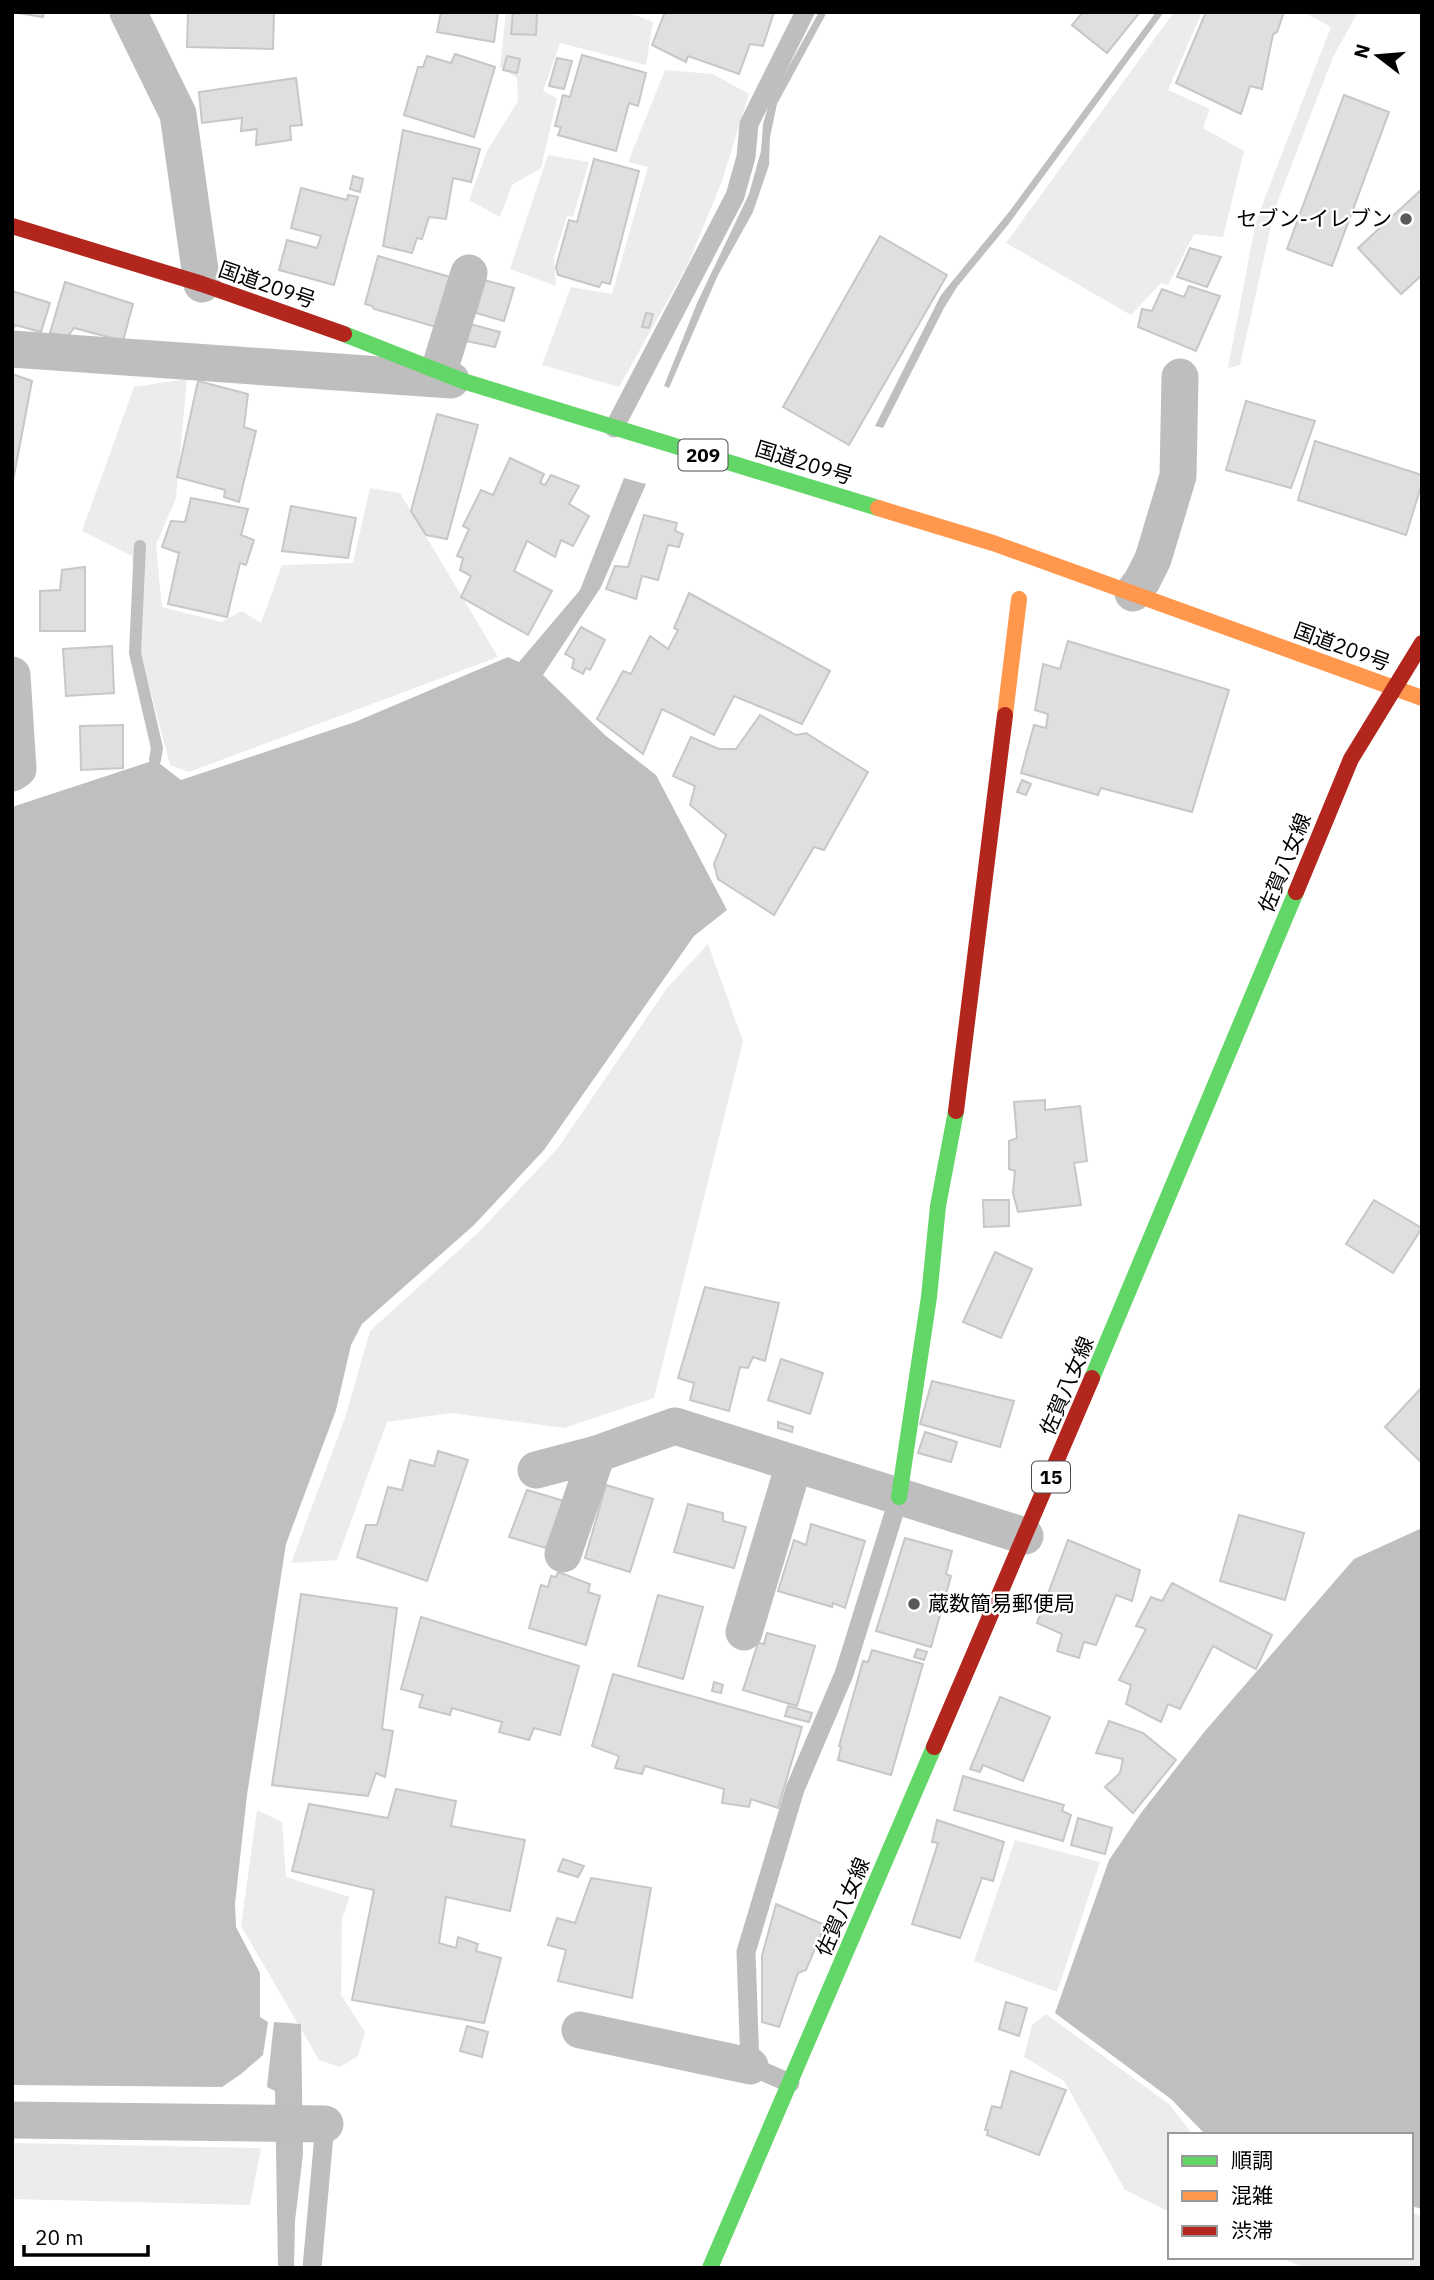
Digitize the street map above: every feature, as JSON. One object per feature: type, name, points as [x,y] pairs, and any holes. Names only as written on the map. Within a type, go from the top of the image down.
[{"type":"main road","name":"国道209号","points":[[12,226],[202,284],[349,336],[451,376],[993,542],[1422,698]]},
{"type":"main road","points":[[899,1497],[929,1297],[937,1206],[958,1101],[1019,599]]},
{"type":"main road","name":"佐賀八女線","points":[[710,2268],[1150,1244],[1351,759],[1422,643]]},
{"type":"street","points":[[128,12],[178,114],[202,284]]},
{"type":"street","points":[[12,349],[451,376],[469,273]]},
{"type":"street","points":[[1133,593],[1143,581],[1153,559],[1178,476],[1180,377]]},
{"type":"street","points":[[12,675],[18,769],[12,773]]},
{"type":"street","points":[[536,1470],[597,1454],[675,1426],[1025,1536]]},
{"type":"street","points":[[563,1554],[597,1454]]},
{"type":"street","points":[[744,1632],[794,1464]]},
{"type":"street","points":[[580,2030],[750,2066]]},
{"type":"street","points":[[12,2120],[325,2124]]},
{"type":"lane","points":[[614,428],[735,196],[746,157],[749,124],[805,12]]},
{"type":"lane","points":[[790,2083],[750,2066],[746,1952],[796,1789],[844,1674],[899,1497]]},
{"type":"lane","points":[[312,2268],[325,2124]]},
{"type":"shaded area","points":[[506,12],[627,12],[653,22],[646,65],[560,43],[543,91],[557,98],[541,168],[512,185],[500,217],[469,200],[487,151],[518,101],[517,78],[500,67]]},
{"type":"shaded area","points":[[819,12],[827,12],[777,104],[770,137],[769,165],[753,212],[718,275],[669,388],[664,386],[697,303],[749,194],[761,151],[763,124],[770,100]]},
{"type":"shaded area","points":[[1156,12],[1164,12],[1008,225],[957,287],[883,428],[875,426],[941,295],[1009,212]]},
{"type":"shaded area","points":[[1174,12],[1202,12],[1168,90],[1210,109],[1203,128],[1244,151],[1223,237],[1194,234],[1168,285],[1161,283],[1131,315],[1006,243]]},
{"type":"shaded area","points":[[1303,12],[1358,12],[1333,57],[1275,208],[1240,365],[1228,368],[1256,221],[1331,27]]},
{"type":"shaded area","points":[[665,70],[713,74],[749,94],[721,184],[687,266],[619,387],[542,365],[571,287],[612,294],[648,167],[628,162]]},
{"type":"shaded area","points":[[548,155],[589,162],[573,217],[567,216],[554,258],[556,286],[510,269]]},
{"type":"shaded area","points":[[187,379],[176,498],[156,545],[162,607],[221,622],[242,611],[261,623],[282,565],[353,563],[370,488],[400,493],[498,657],[189,772],[170,765],[141,655],[132,556],[82,531],[134,387]]},
{"type":"shaded area","points":[[624,478],[646,484],[601,587],[543,675],[606,736],[656,775],[727,910],[694,936],[544,1150],[474,1225],[362,1324],[351,1345],[336,1410],[286,1544],[247,1795],[235,1904],[236,1927],[260,1973],[260,2017],[268,2022],[263,2055],[222,2087],[12,2085],[12,807],[155,760],[181,780],[355,722],[508,657],[519,662],[580,590]]},
{"type":"shaded area","points":[[708,944],[743,1041],[654,1398],[564,1428],[451,1413],[387,1422],[337,1560],[291,1563],[345,1418],[370,1331],[480,1231],[558,1148],[667,988]]},
{"type":"shaded area","points":[[1422,1528],[1422,2209],[1413,2207],[1413,2133],[1205,2133],[1171,2099],[1055,2013],[1109,1860],[1141,1813],[1205,1731],[1354,1559]]},
{"type":"shaded area","points":[[257,1810],[282,1822],[286,1877],[350,1897],[342,1918],[341,1995],[365,2032],[358,2056],[340,2067],[319,2060],[241,1926]]},
{"type":"shaded area","points":[[1015,1840],[1100,1862],[1057,1992],[974,1961]]},
{"type":"shaded area","points":[[1046,2014],[1170,2105],[1191,2133],[1168,2133],[1168,2211],[1125,2190],[1064,2081],[1024,2057],[1032,2025]]},
{"type":"shaded area","points":[[274,2022],[301,2024],[303,2154],[295,2221],[294,2268],[278,2268],[275,2091],[267,2087]]},
{"type":"shaded area","points":[[12,2143],[261,2148],[250,2205],[12,2199]]},
{"type":"shaded area","points":[[1413,2213],[1422,2216],[1422,2268],[1305,2268],[1284,2259],[1413,2259]]},
{"type":"building","points":[[12,12],[44,12],[43,17]]},
{"type":"building","points":[[188,12],[274,12],[273,49],[187,47]]},
{"type":"building","points":[[441,12],[498,12],[494,42],[437,32]]},
{"type":"building","points":[[513,12],[537,13],[536,35],[511,34]]},
{"type":"building","points":[[665,12],[774,12],[763,46],[750,44],[739,74],[688,56],[686,62],[652,45]]},
{"type":"building","points":[[1083,12],[1140,12],[1107,53],[1072,25]]},
{"type":"building","points":[[1206,12],[1284,12],[1277,32],[1273,34],[1262,89],[1250,86],[1241,114],[1176,83]]},
{"type":"building","points":[[455,54],[495,67],[474,137],[404,115],[418,67],[423,67],[427,56],[451,63]]},
{"type":"building","points":[[582,55],[646,73],[638,106],[629,103],[616,151],[558,135],[561,127],[555,126],[563,95],[570,97]]},
{"type":"building","points":[[507,56],[520,59],[517,73],[503,70]]},
{"type":"building","points":[[557,58],[572,61],[564,89],[549,86]]},
{"type":"building","points":[[296,78],[302,125],[290,126],[291,140],[256,145],[257,129],[241,131],[242,118],[202,123],[199,92]]},
{"type":"building","points":[[1344,95],[1389,112],[1332,266],[1287,249]]},
{"type":"building","points":[[403,130],[480,149],[471,182],[453,178],[446,219],[429,217],[422,239],[417,238],[412,253],[383,246]]},
{"type":"building","points":[[594,159],[639,171],[610,284],[602,282],[599,287],[558,275],[556,267],[569,220],[577,222]]},
{"type":"building","points":[[353,176],[363,179],[360,192],[350,189]]},
{"type":"building","points":[[301,188],[347,200],[348,195],[358,197],[334,285],[279,270],[287,240],[317,248],[321,236],[291,228]]},
{"type":"building","name":"セブン-イレブン","points":[[1422,189],[1422,275],[1401,294],[1358,248]]},
{"type":"building","points":[[880,236],[947,275],[849,445],[783,407]]},
{"type":"building","points":[[1190,248],[1221,257],[1207,287],[1177,277]]},
{"type":"building","points":[[378,256],[450,277],[436,327],[365,304]]},
{"type":"building","points":[[484,280],[514,288],[504,321],[476,313]]},
{"type":"building","points":[[65,282],[133,304],[123,341],[74,328],[68,336],[50,333]]},
{"type":"building","points":[[1189,286],[1220,296],[1196,351],[1138,327],[1142,309],[1152,311],[1162,289],[1184,297]]},
{"type":"building","points":[[12,291],[50,303],[41,332],[15,325],[12,332]]},
{"type":"building","points":[[646,313],[653,314],[649,328],[642,327]]},
{"type":"building","points":[[470,324],[500,332],[495,347],[466,341]]},
{"type":"building","points":[[12,374],[32,381],[12,486]]},
{"type":"building","points":[[198,381],[248,394],[244,427],[256,431],[239,502],[224,497],[225,490],[177,477]]},
{"type":"building","points":[[1246,401],[1315,421],[1291,488],[1226,470]]},
{"type":"building","points":[[437,414],[478,425],[447,539],[426,535],[411,511]]},
{"type":"building","points":[[1315,441],[1422,475],[1406,535],[1298,500]]},
{"type":"building","points":[[510,458],[544,474],[540,483],[545,485],[551,475],[579,486],[569,504],[589,516],[573,546],[561,540],[555,557],[527,541],[514,571],[552,591],[528,635],[461,597],[471,576],[460,570],[463,558],[457,556],[469,529],[463,526],[481,490],[493,495]]},
{"type":"building","points":[[191,498],[248,509],[241,535],[254,540],[246,565],[240,563],[227,617],[168,604],[179,553],[162,547],[171,521],[185,522]]},
{"type":"building","points":[[291,506],[356,518],[348,558],[282,551]]},
{"type":"building","points":[[644,515],[677,523],[675,531],[683,534],[679,547],[668,545],[658,580],[642,576],[636,599],[606,589],[615,566],[628,567]]},
{"type":"building","points":[[85,567],[85,631],[40,631],[40,591],[60,590],[62,570]]},
{"type":"building","points":[[689,593],[830,671],[802,724],[734,696],[714,735],[662,709],[643,754],[597,719],[623,671],[631,674],[650,636],[668,649],[678,630],[674,628]]},
{"type":"building","points":[[581,627],[605,640],[590,670],[586,668],[583,674],[572,668],[574,659],[565,654]]},
{"type":"building","points":[[1068,641],[1229,690],[1192,812],[1101,788],[1098,795],[1021,773],[1034,725],[1046,728],[1048,714],[1035,710],[1043,664],[1060,669]]},
{"type":"building","points":[[112,646],[114,693],[66,696],[63,649]]},
{"type":"building","points":[[760,715],[796,735],[806,733],[868,772],[824,850],[814,847],[774,915],[718,879],[714,864],[726,835],[690,805],[695,786],[673,776],[691,737],[719,749],[736,749]]},
{"type":"building","points":[[123,725],[123,768],[81,770],[80,726]]},
{"type":"building","points":[[1022,780],[1031,784],[1026,795],[1017,792]]},
{"type":"building","points":[[1045,1100],[1045,1110],[1080,1106],[1087,1161],[1074,1163],[1081,1205],[1018,1212],[1013,1193],[1015,1171],[1009,1169],[1009,1141],[1017,1138],[1014,1102]]},
{"type":"building","points":[[983,1200],[1009,1200],[1009,1226],[984,1227]]},
{"type":"building","points":[[1374,1200],[1422,1228],[1393,1273],[1346,1244]]},
{"type":"building","points":[[995,1252],[1032,1269],[1001,1338],[963,1322]]},
{"type":"building","points":[[705,1287],[779,1303],[765,1361],[753,1357],[748,1368],[740,1367],[729,1411],[690,1400],[694,1383],[678,1378]]},
{"type":"building","points":[[781,1359],[823,1373],[810,1414],[768,1400]]},
{"type":"building","points":[[932,1381],[1014,1401],[1000,1447],[920,1424]]},
{"type":"building","points":[[1422,1387],[1422,1463],[1385,1427]]},
{"type":"building","points":[[778,1422],[793,1427],[792,1432],[778,1428]]},
{"type":"building","points":[[925,1432],[957,1442],[951,1462],[918,1453]]},
{"type":"building","points":[[438,1451],[468,1460],[427,1581],[357,1557],[366,1525],[377,1525],[388,1487],[402,1490],[410,1460],[434,1466]]},
{"type":"building","points":[[606,1485],[653,1499],[630,1572],[585,1558]]},
{"type":"building","points":[[527,1490],[564,1501],[546,1548],[509,1537]]},
{"type":"building","points":[[688,1504],[723,1513],[723,1521],[746,1527],[734,1568],[674,1552]]},
{"type":"building","points":[[1239,1515],[1304,1533],[1285,1600],[1220,1581]]},
{"type":"building","points":[[811,1524],[865,1541],[845,1608],[833,1603],[832,1607],[778,1591],[794,1540],[806,1545]]},
{"type":"building","name":"蔵数簡易郵便局","points":[[905,1538],[952,1551],[946,1574],[951,1576],[931,1647],[876,1631]]},
{"type":"building","points":[[1068,1540],[1140,1570],[1132,1601],[1116,1595],[1096,1645],[1084,1642],[1079,1658],[1057,1651],[1062,1634],[1037,1623]]},
{"type":"building","points":[[558,1572],[590,1584],[588,1592],[600,1596],[586,1645],[529,1628],[541,1585],[548,1587],[551,1576],[556,1577]]},
{"type":"building","points":[[1172,1583],[1272,1635],[1256,1669],[1213,1646],[1180,1709],[1168,1704],[1161,1722],[1126,1704],[1131,1685],[1119,1680],[1146,1629],[1136,1626],[1151,1597],[1162,1601]]},
{"type":"building","points":[[301,1594],[397,1608],[382,1729],[393,1731],[385,1777],[376,1773],[368,1796],[272,1785]]},
{"type":"building","points":[[658,1595],[703,1607],[683,1679],[638,1666]]},
{"type":"building","points":[[421,1617],[579,1666],[560,1735],[534,1728],[529,1740],[499,1732],[502,1722],[452,1708],[450,1715],[419,1707],[423,1695],[401,1689]]},
{"type":"building","points":[[767,1633],[815,1646],[797,1706],[743,1690],[758,1643],[764,1644]]},
{"type":"building","points":[[917,1649],[927,1652],[924,1660],[914,1657]]},
{"type":"building","points":[[872,1650],[923,1664],[891,1775],[838,1760],[839,1746],[863,1661],[868,1662]]},
{"type":"building","points":[[613,1674],[802,1727],[778,1808],[751,1799],[749,1807],[722,1803],[724,1789],[645,1766],[642,1774],[615,1768],[619,1756],[592,1746]]},
{"type":"building","points":[[714,1682],[723,1685],[721,1693],[712,1691]]},
{"type":"building","points":[[1000,1697],[1050,1717],[1023,1781],[983,1765],[980,1772],[970,1769]]},
{"type":"building","points":[[788,1706],[812,1713],[809,1722],[785,1716]]},
{"type":"building","points":[[1109,1721],[1143,1733],[1176,1760],[1133,1813],[1105,1787],[1120,1773],[1123,1759],[1096,1753]]},
{"type":"building","points":[[963,1776],[1064,1805],[1062,1811],[1071,1815],[1063,1841],[954,1810]]},
{"type":"building","points":[[396,1789],[456,1801],[451,1826],[525,1840],[510,1911],[446,1897],[439,1943],[456,1948],[458,1937],[478,1944],[476,1951],[501,1958],[484,2023],[352,2000],[374,1890],[292,1871],[309,1804],[388,1818]]},
{"type":"building","points":[[1078,1818],[1112,1828],[1105,1854],[1071,1845]]},
{"type":"building","points":[[937,1820],[1004,1842],[993,1881],[982,1878],[960,1938],[912,1924],[938,1843],[932,1842]]},
{"type":"building","points":[[563,1859],[584,1866],[578,1877],[558,1871]]},
{"type":"building","points":[[591,1878],[651,1888],[632,1998],[558,1981],[566,1950],[548,1945],[557,1918],[575,1923]]},
{"type":"building","points":[[776,1904],[825,1925],[806,1970],[798,1973],[779,2027],[762,2022],[762,1956]]},
{"type":"building","points":[[1006,2002],[1027,2008],[1019,2036],[999,2029]]},
{"type":"building","points":[[467,2026],[488,2032],[482,2057],[460,2051]]},
{"type":"building","points":[[1011,2071],[1066,2090],[1039,2155],[987,2135],[988,2130],[985,2130],[992,2106],[1001,2108]]},
{"type":"waterway","points":[[140,546],[135,653],[157,748],[155,760]]},
{"type":"traffic: fast","points":[[344,334],[463,381],[878,508]]},
{"type":"traffic: fast","points":[[1092,1378],[1296,892]]},
{"type":"traffic: fast","points":[[899,1497],[929,1297],[938,1206],[956,1111]]},
{"type":"traffic: fast","points":[[710,2268],[934,1747]]},
{"type":"traffic: slow","points":[[878,508],[993,543],[1422,698]]},
{"type":"traffic: slow","points":[[1005,715],[1019,599]]},
{"type":"traffic: jam","points":[[12,226],[202,284],[344,334]]},
{"type":"traffic: jam","points":[[1296,892],[1351,759],[1422,643]]},
{"type":"traffic: jam","points":[[956,1111],[1005,715]]},
{"type":"traffic: jam","points":[[934,1747],[1092,1378]]},
{"type":"place","name":"セブン-イレブン","points":[[1406,219]]},
{"type":"place","name":"蔵数簡易郵便局","points":[[914,1604]]}]
